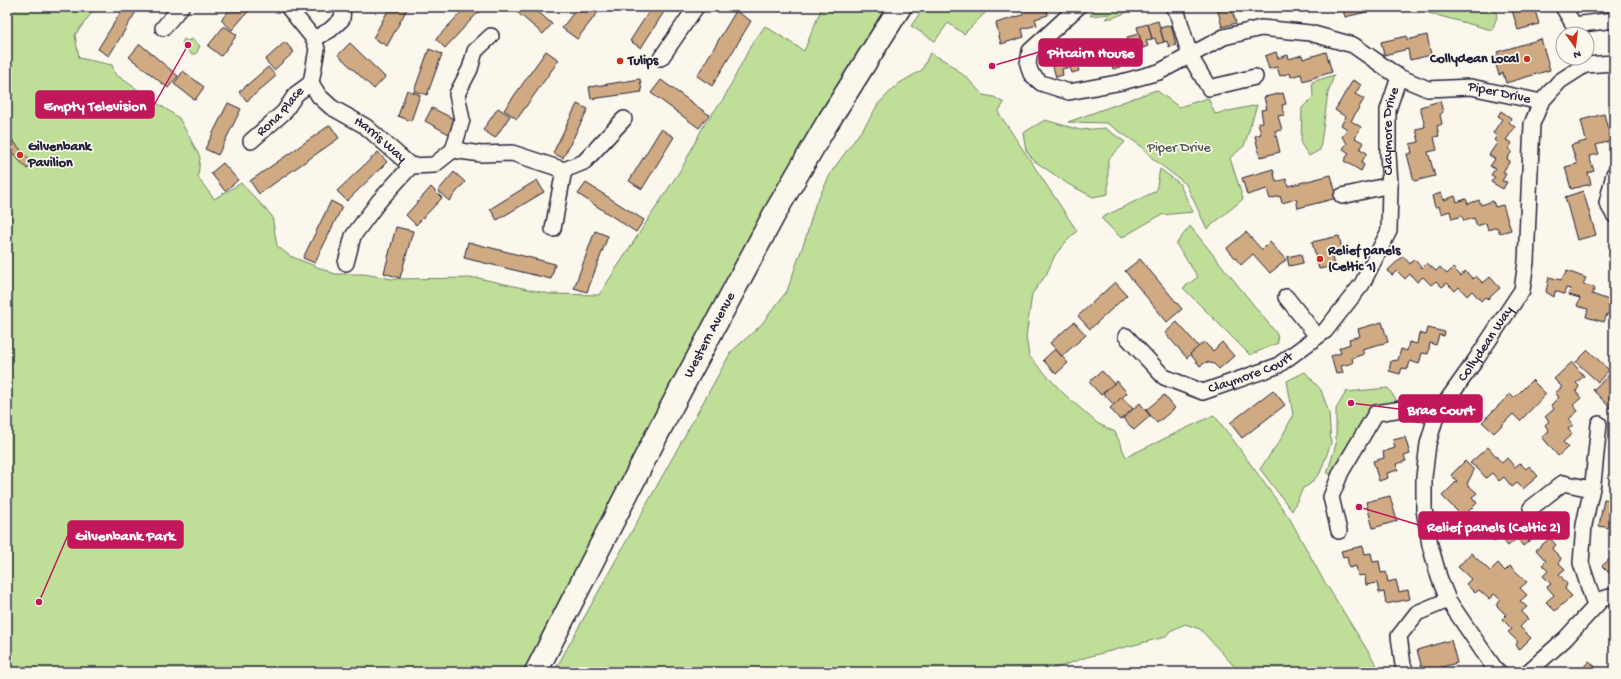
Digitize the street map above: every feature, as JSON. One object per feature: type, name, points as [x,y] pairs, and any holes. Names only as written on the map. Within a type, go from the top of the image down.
[{"type":"main road","name":"Western Avenue","points":[[536,672],[665,418],[776,211],[826,125],[900,7]]},
{"type":"street","points":[[163,28],[181,7]]},
{"type":"street","points":[[288,7],[314,39],[317,49],[311,83]]},
{"type":"street","points":[[314,39],[330,30],[342,19],[343,7]]},
{"type":"street","points":[[661,58],[696,7]]},
{"type":"street","name":"Piper Drive","points":[[1078,7],[1030,51],[1028,64],[1031,74],[1040,83],[1069,92],[1114,84],[1159,72],[1224,37],[1261,28],[1310,33],[1353,45],[1399,77],[1428,88],[1471,87],[1541,102]]},
{"type":"street","points":[[1173,7],[1177,12],[1190,56],[1209,88],[1255,77]]},
{"type":"street","points":[[1563,7],[1574,25],[1614,20]]},
{"type":"street","points":[[491,36],[474,51],[470,70],[457,94],[462,120],[453,150],[481,154],[512,153],[564,170],[584,162],[624,119]]},
{"type":"street","name":"Collydean Way","points":[[1499,672],[1495,669],[1448,600],[1439,577],[1430,545],[1424,509],[1424,477],[1428,444],[1436,416],[1475,361],[1522,290],[1526,262],[1532,124],[1541,102],[1560,82],[1585,65],[1614,63]]},
{"type":"street","name":"Claymore Drive","points":[[1317,336],[1325,331],[1362,284],[1389,231],[1390,185],[1388,110],[1399,77]]},
{"type":"street","name":"Harris Way","points":[[311,83],[319,96],[330,107],[365,126],[410,166],[434,165],[453,150]]},
{"type":"street","name":"Rona Place","points":[[251,141],[284,112],[296,94],[311,83]]},
{"type":"street","points":[[346,263],[353,236],[378,201],[410,166]]},
{"type":"street","points":[[552,229],[564,170]]},
{"type":"street","points":[[1614,174],[1606,203],[1614,214]]},
{"type":"street","name":"Claymore Drive","points":[[1342,196],[1390,185]]},
{"type":"street","points":[[1286,297],[1317,336]]},
{"type":"street","name":"Claymore Court","points":[[1126,336],[1164,377],[1203,392],[1277,366],[1317,336]]},
{"type":"street","points":[[1339,531],[1331,498],[1341,472],[1376,413],[1402,409],[1436,416]]},
{"type":"street","points":[[1595,606],[1581,563],[1584,525],[1591,489],[1599,424]]},
{"type":"street","points":[[1531,508],[1563,483],[1591,489]]},
{"type":"street","points":[[1528,672],[1565,639],[1602,599],[1614,596]]},
{"type":"street","points":[[1406,672],[1403,665],[1399,636],[1417,613],[1448,600]]},
{"type":"green space","points":[[7,7],[96,7],[75,35],[79,58],[112,65],[115,74],[179,118],[200,157],[198,178],[214,199],[241,183],[272,216],[277,246],[290,256],[335,274],[364,274],[392,279],[478,278],[550,294],[599,295],[683,166],[704,125],[724,98],[750,47],[765,26],[804,51],[822,7],[892,7],[530,672],[7,672]]},
{"type":"green space","points":[[924,7],[991,7],[964,34],[948,23],[935,41],[911,26]]},
{"type":"green space","points":[[1096,7],[1141,7],[1105,19],[1110,14],[1090,16]]},
{"type":"green space","points":[[1423,7],[1495,7],[1497,17],[1492,30],[1425,12]]},
{"type":"green space","points":[[184,39],[187,41],[192,39],[200,46],[196,54],[191,54],[182,43]]},
{"type":"green space","points":[[930,53],[947,62],[967,78],[983,95],[994,97],[1004,103],[998,112],[1077,231],[1055,255],[1046,275],[1032,294],[1026,337],[1029,356],[1063,393],[1097,423],[1115,432],[1126,457],[1214,415],[1290,519],[1321,576],[1381,672],[1243,672],[1233,665],[1200,629],[1185,624],[1170,631],[1165,637],[1087,657],[1045,672],[554,672],[731,352],[760,326],[787,291],[807,234],[815,205],[832,171],[869,120],[878,104],[898,84],[922,70]]},
{"type":"green space","points":[[1334,75],[1328,93],[1320,150],[1309,156],[1301,144],[1302,108],[1313,97],[1312,82]]},
{"type":"green space","points":[[1156,90],[1179,107],[1208,98],[1215,114],[1257,105],[1244,146],[1230,158],[1243,199],[1207,229],[1186,184],[1153,159],[1141,146],[1107,123],[1068,122]]},
{"type":"green space","points":[[1045,120],[1080,130],[1105,128],[1125,142],[1108,160],[1108,194],[1093,197],[1068,184],[1033,160],[1026,150],[1023,133]]},
{"type":"green space","points":[[1160,169],[1179,183],[1193,212],[1161,215],[1121,238],[1101,218],[1156,191]]},
{"type":"green space","points":[[1190,226],[1277,334],[1278,343],[1250,355],[1183,288],[1198,277],[1176,244]]},
{"type":"green space","points":[[1305,372],[1321,390],[1329,413],[1331,443],[1320,473],[1309,485],[1303,488],[1292,511],[1260,469],[1281,439],[1293,415],[1287,381]]},
{"type":"green space","points":[[1388,388],[1397,401],[1376,413],[1341,472],[1327,474],[1336,444],[1336,409],[1346,392]]},
{"type":"building","points":[[124,7],[132,7],[137,10],[109,56],[98,49]]},
{"type":"building","points":[[232,7],[252,7],[232,30],[221,20]]},
{"type":"building","points":[[390,7],[408,7],[387,46],[373,38]]},
{"type":"building","points":[[466,7],[483,7],[445,48],[436,39]]},
{"type":"building","points":[[511,7],[533,7],[552,24],[543,34]]},
{"type":"building","points":[[578,7],[602,7],[577,39],[562,28]]},
{"type":"building","points":[[652,7],[667,7],[641,48],[630,41]]},
{"type":"building","points":[[1021,7],[1056,7],[1047,10],[1048,15],[1035,19],[1037,25],[1022,29],[1024,37],[1001,44],[996,23],[1023,15]]},
{"type":"building","points":[[1217,7],[1231,7],[1236,23],[1222,27]]},
{"type":"building","points":[[1334,7],[1361,7],[1362,13],[1345,17],[1343,10],[1335,12]]},
{"type":"building","points":[[1361,7],[1385,7],[1362,13]]},
{"type":"building","points":[[1511,7],[1534,7],[1539,24],[1518,30]]},
{"type":"building","points":[[736,11],[751,21],[712,86],[697,76]]},
{"type":"building","points":[[1158,21],[1164,42],[1157,44],[1155,38],[1152,39],[1148,24]]},
{"type":"building","points":[[1148,24],[1152,39],[1146,40],[1148,46],[1143,48],[1137,27]]},
{"type":"building","points":[[1171,25],[1176,45],[1169,47],[1167,41],[1164,42],[1160,28]]},
{"type":"building","points":[[224,26],[237,35],[221,56],[208,46]]},
{"type":"building","points":[[1139,34],[1143,48],[1138,49],[1140,55],[1133,57],[1127,37]]},
{"type":"building","points":[[1427,35],[1431,55],[1410,60],[1408,49],[1384,55],[1381,42],[1407,36],[1407,40]]},
{"type":"building","points":[[1541,39],[1550,70],[1506,83],[1503,73],[1499,75],[1494,58],[1499,56],[1497,52]]},
{"type":"building","points":[[285,42],[294,52],[274,70],[265,60]]},
{"type":"building","points":[[1082,42],[1086,56],[1082,57],[1083,64],[1077,66],[1071,45]]},
{"type":"building","points":[[350,43],[385,77],[374,89],[338,55]]},
{"type":"building","points":[[140,44],[178,76],[168,88],[129,57]]},
{"type":"building","points":[[1118,45],[1122,60],[1118,61],[1120,67],[1113,69],[1107,48]]},
{"type":"building","points":[[429,49],[442,54],[427,95],[414,91]]},
{"type":"building","points":[[546,51],[559,60],[517,119],[504,110]]},
{"type":"building","points":[[1073,51],[1079,71],[1072,73],[1070,67],[1066,68],[1062,54]]},
{"type":"building","points":[[1276,52],[1278,58],[1288,55],[1289,59],[1302,55],[1303,59],[1326,52],[1332,72],[1303,81],[1301,74],[1291,77],[1290,73],[1280,76],[1277,67],[1269,69],[1265,56]]},
{"type":"building","points":[[1062,54],[1066,68],[1062,69],[1063,75],[1056,77],[1050,57]]},
{"type":"building","points":[[268,67],[276,76],[247,101],[239,92]]},
{"type":"building","points":[[183,71],[204,87],[195,100],[174,84]]},
{"type":"building","points":[[640,79],[642,92],[591,99],[589,87]]},
{"type":"building","points":[[661,80],[709,115],[699,128],[651,93]]},
{"type":"building","points":[[1353,80],[1361,85],[1355,94],[1364,99],[1351,121],[1361,127],[1355,138],[1364,143],[1360,149],[1367,153],[1361,163],[1364,165],[1361,171],[1344,161],[1349,153],[1343,149],[1347,143],[1342,137],[1347,129],[1341,125],[1346,117],[1335,110]]},
{"type":"building","points":[[407,90],[420,95],[411,121],[398,116]]},
{"type":"building","points":[[1283,93],[1286,104],[1282,105],[1284,115],[1278,116],[1282,130],[1275,131],[1280,152],[1260,157],[1255,136],[1261,134],[1258,123],[1263,122],[1261,110],[1267,109],[1264,97]]},
{"type":"building","points":[[1440,101],[1443,112],[1440,115],[1442,124],[1437,126],[1439,136],[1434,137],[1437,150],[1428,152],[1435,176],[1414,181],[1407,154],[1412,153],[1410,144],[1419,142],[1416,129],[1425,127],[1420,107]]},
{"type":"building","points":[[228,103],[241,109],[218,155],[205,149]]},
{"type":"building","points":[[577,104],[588,109],[563,158],[553,153]]},
{"type":"building","points":[[1614,107],[1614,125],[1613,125],[1608,109]]},
{"type":"building","points":[[432,108],[456,120],[449,134],[425,121]]},
{"type":"building","points":[[498,108],[510,116],[495,138],[483,130]]},
{"type":"building","points":[[1501,111],[1511,118],[1509,122],[1515,127],[1506,140],[1512,143],[1508,149],[1512,151],[1507,159],[1510,161],[1503,172],[1506,174],[1502,181],[1507,182],[1503,189],[1491,182],[1495,177],[1491,175],[1495,169],[1490,166],[1495,159],[1489,155],[1497,143],[1494,140],[1497,136],[1493,133],[1502,119],[1498,116]]},
{"type":"building","points":[[1604,114],[1611,141],[1596,145],[1599,154],[1589,156],[1594,171],[1588,173],[1591,184],[1571,189],[1565,167],[1577,164],[1571,145],[1586,141],[1581,120]]},
{"type":"building","points":[[330,125],[339,138],[259,194],[250,181]]},
{"type":"building","points":[[661,129],[674,137],[642,189],[629,181]]},
{"type":"building","name":"Gilvenbank Pavilion","points":[[7,134],[33,164],[27,169],[7,147]]},
{"type":"building","points":[[378,152],[387,162],[347,201],[337,191]]},
{"type":"building","points":[[223,163],[238,180],[225,191],[211,173]]},
{"type":"building","points":[[1273,169],[1276,182],[1286,179],[1288,186],[1331,175],[1337,198],[1298,208],[1296,199],[1282,203],[1280,196],[1270,199],[1267,189],[1247,195],[1242,178]]},
{"type":"building","points":[[454,172],[465,182],[449,201],[438,191]]},
{"type":"building","points":[[537,180],[544,192],[497,220],[490,209]]},
{"type":"building","points":[[586,183],[644,220],[636,232],[578,194]]},
{"type":"building","points":[[431,187],[442,198],[416,225],[406,215]]},
{"type":"building","points":[[1583,191],[1596,235],[1577,240],[1565,197]]},
{"type":"building","points":[[1441,193],[1444,200],[1455,196],[1457,202],[1466,199],[1468,204],[1479,200],[1481,205],[1493,201],[1495,207],[1503,205],[1511,230],[1500,233],[1497,227],[1488,230],[1486,223],[1477,226],[1474,218],[1464,221],[1462,216],[1452,219],[1450,211],[1441,214],[1439,206],[1435,207],[1432,196]]},
{"type":"building","points":[[331,201],[342,207],[315,263],[303,258]]},
{"type":"building","points":[[396,227],[413,231],[400,278],[384,273]]},
{"type":"building","points":[[595,231],[608,236],[587,292],[574,288]]},
{"type":"building","points":[[1246,232],[1262,250],[1270,242],[1286,260],[1270,273],[1253,254],[1241,265],[1227,248]]},
{"type":"building","points":[[1339,236],[1342,249],[1331,252],[1334,266],[1319,269],[1312,242]]},
{"type":"building","points":[[468,242],[555,264],[551,279],[464,258]]},
{"type":"building","points":[[1301,254],[1303,263],[1289,266],[1287,257]]},
{"type":"building","points":[[1403,256],[1410,264],[1414,259],[1422,268],[1427,263],[1436,271],[1440,267],[1447,274],[1453,268],[1461,276],[1465,271],[1473,279],[1476,276],[1483,283],[1490,277],[1500,288],[1488,299],[1485,297],[1481,301],[1472,291],[1467,296],[1459,287],[1455,291],[1447,283],[1442,287],[1436,281],[1431,285],[1423,277],[1417,282],[1410,274],[1405,279],[1397,271],[1392,275],[1387,271]]},
{"type":"building","points":[[1140,259],[1182,309],[1167,322],[1125,271]]},
{"type":"building","points":[[1567,271],[1586,278],[1583,284],[1595,288],[1592,294],[1614,302],[1614,316],[1607,314],[1604,322],[1586,317],[1588,309],[1577,306],[1580,298],[1569,295],[1571,289],[1566,288],[1564,294],[1555,291],[1554,297],[1546,292],[1549,277],[1561,280]]},
{"type":"building","points":[[1115,282],[1127,295],[1090,329],[1078,316]]},
{"type":"building","points":[[1074,322],[1086,335],[1062,356],[1050,343]]},
{"type":"building","points":[[1177,322],[1199,347],[1187,358],[1165,333]]},
{"type":"building","points":[[1382,322],[1388,342],[1362,349],[1364,354],[1352,358],[1353,363],[1341,366],[1343,373],[1336,374],[1331,356],[1341,353],[1339,348],[1350,344],[1349,339],[1360,336],[1358,329]]},
{"type":"building","points":[[1428,328],[1445,332],[1444,336],[1439,335],[1436,345],[1430,343],[1428,354],[1422,353],[1419,364],[1410,361],[1408,369],[1402,368],[1400,374],[1389,371],[1391,361],[1398,360],[1401,349],[1407,351],[1409,342],[1417,344],[1419,333],[1426,335]]},
{"type":"building","points":[[1204,342],[1213,351],[1222,342],[1234,356],[1219,369],[1214,364],[1206,362],[1200,366],[1190,354]]},
{"type":"building","points":[[1055,349],[1068,363],[1056,374],[1043,360]]},
{"type":"building","points":[[1588,350],[1609,370],[1598,382],[1576,362]]},
{"type":"building","points":[[1572,362],[1584,376],[1576,383],[1579,386],[1576,392],[1581,398],[1573,405],[1578,411],[1569,419],[1573,425],[1568,429],[1572,434],[1563,442],[1568,447],[1558,456],[1542,437],[1549,431],[1545,425],[1549,421],[1545,417],[1554,409],[1551,405],[1559,397],[1555,393],[1562,387],[1554,379]]},
{"type":"building","points":[[1102,371],[1114,384],[1101,395],[1089,382]]},
{"type":"building","points":[[1611,373],[1614,377],[1614,412],[1593,390]]},
{"type":"building","points":[[1532,380],[1546,394],[1520,421],[1513,414],[1494,433],[1482,422],[1510,394],[1514,398]]},
{"type":"building","points":[[1117,381],[1127,393],[1114,405],[1103,393]]},
{"type":"building","points":[[1273,390],[1285,405],[1242,438],[1230,423]]},
{"type":"building","points":[[1164,395],[1175,408],[1157,423],[1146,410]]},
{"type":"building","points":[[1122,397],[1133,409],[1120,420],[1110,408]]},
{"type":"building","points":[[1140,403],[1150,416],[1134,430],[1123,418]]},
{"type":"building","points":[[1405,437],[1410,454],[1404,456],[1406,461],[1396,464],[1398,470],[1387,473],[1388,478],[1379,481],[1373,461],[1384,458],[1383,452],[1395,448],[1393,440]]},
{"type":"building","points":[[1488,447],[1502,463],[1507,458],[1515,467],[1520,463],[1526,469],[1529,466],[1538,476],[1523,489],[1517,483],[1512,487],[1504,477],[1499,481],[1492,473],[1486,478],[1470,463]]},
{"type":"building","points":[[1465,461],[1474,470],[1467,484],[1477,493],[1472,497],[1477,503],[1463,517],[1442,496],[1457,481],[1451,475]]},
{"type":"building","points":[[1612,495],[1614,495],[1614,529],[1599,526],[1604,499],[1611,500]]},
{"type":"building","points":[[1390,496],[1397,521],[1373,528],[1366,502]]},
{"type":"building","points":[[1490,516],[1497,524],[1504,519],[1511,527],[1516,524],[1523,533],[1528,530],[1534,537],[1523,546],[1517,538],[1508,546],[1501,537],[1494,542],[1488,535],[1482,539],[1476,532],[1472,534],[1467,528],[1481,517],[1484,521]]},
{"type":"building","points":[[1550,538],[1556,545],[1552,549],[1561,558],[1559,563],[1565,569],[1559,574],[1567,584],[1565,589],[1572,596],[1555,611],[1546,602],[1554,595],[1547,587],[1551,584],[1543,576],[1548,571],[1542,565],[1546,561],[1536,550]]},
{"type":"building","points":[[1363,546],[1365,554],[1371,553],[1373,562],[1379,561],[1381,573],[1386,572],[1388,582],[1396,580],[1399,592],[1408,590],[1410,599],[1386,604],[1384,592],[1379,593],[1377,583],[1366,585],[1365,575],[1358,576],[1356,566],[1349,568],[1347,556],[1343,557],[1341,551]]},
{"type":"building","points":[[1471,553],[1490,571],[1498,563],[1505,571],[1510,566],[1527,582],[1520,588],[1527,595],[1520,601],[1527,607],[1521,612],[1528,619],[1520,627],[1531,638],[1519,650],[1516,644],[1518,642],[1508,632],[1512,629],[1502,619],[1506,615],[1496,605],[1501,600],[1494,594],[1489,599],[1479,590],[1475,593],[1466,584],[1471,579],[1458,567]]},
{"type":"building","points":[[1614,555],[1614,578],[1602,566]]},
{"type":"building","points":[[1451,640],[1457,663],[1423,672],[1417,650]]},
{"type":"building","points":[[1589,661],[1601,672],[1579,672]]},
{"type":"place","name":"Empty Television","points":[[188,45]]},
{"type":"place","name":"Collydean Local","points":[[1527,59]]},
{"type":"place","name":"Tulips","points":[[620,61]]},
{"type":"place","name":"Pitcairn House","points":[[992,66]]},
{"type":"place","name":"Gilvenbank Pavilion","points":[[20,155]]},
{"type":"place","name":"Relief panels (Celtic 1)","points":[[1320,259]]},
{"type":"place","name":"Brae Court","points":[[1351,403]]},
{"type":"place","name":"Relief panels (Celtic 2)","points":[[1359,507]]},
{"type":"place","name":"Gilvenbank Park","points":[[39,602]]}]
